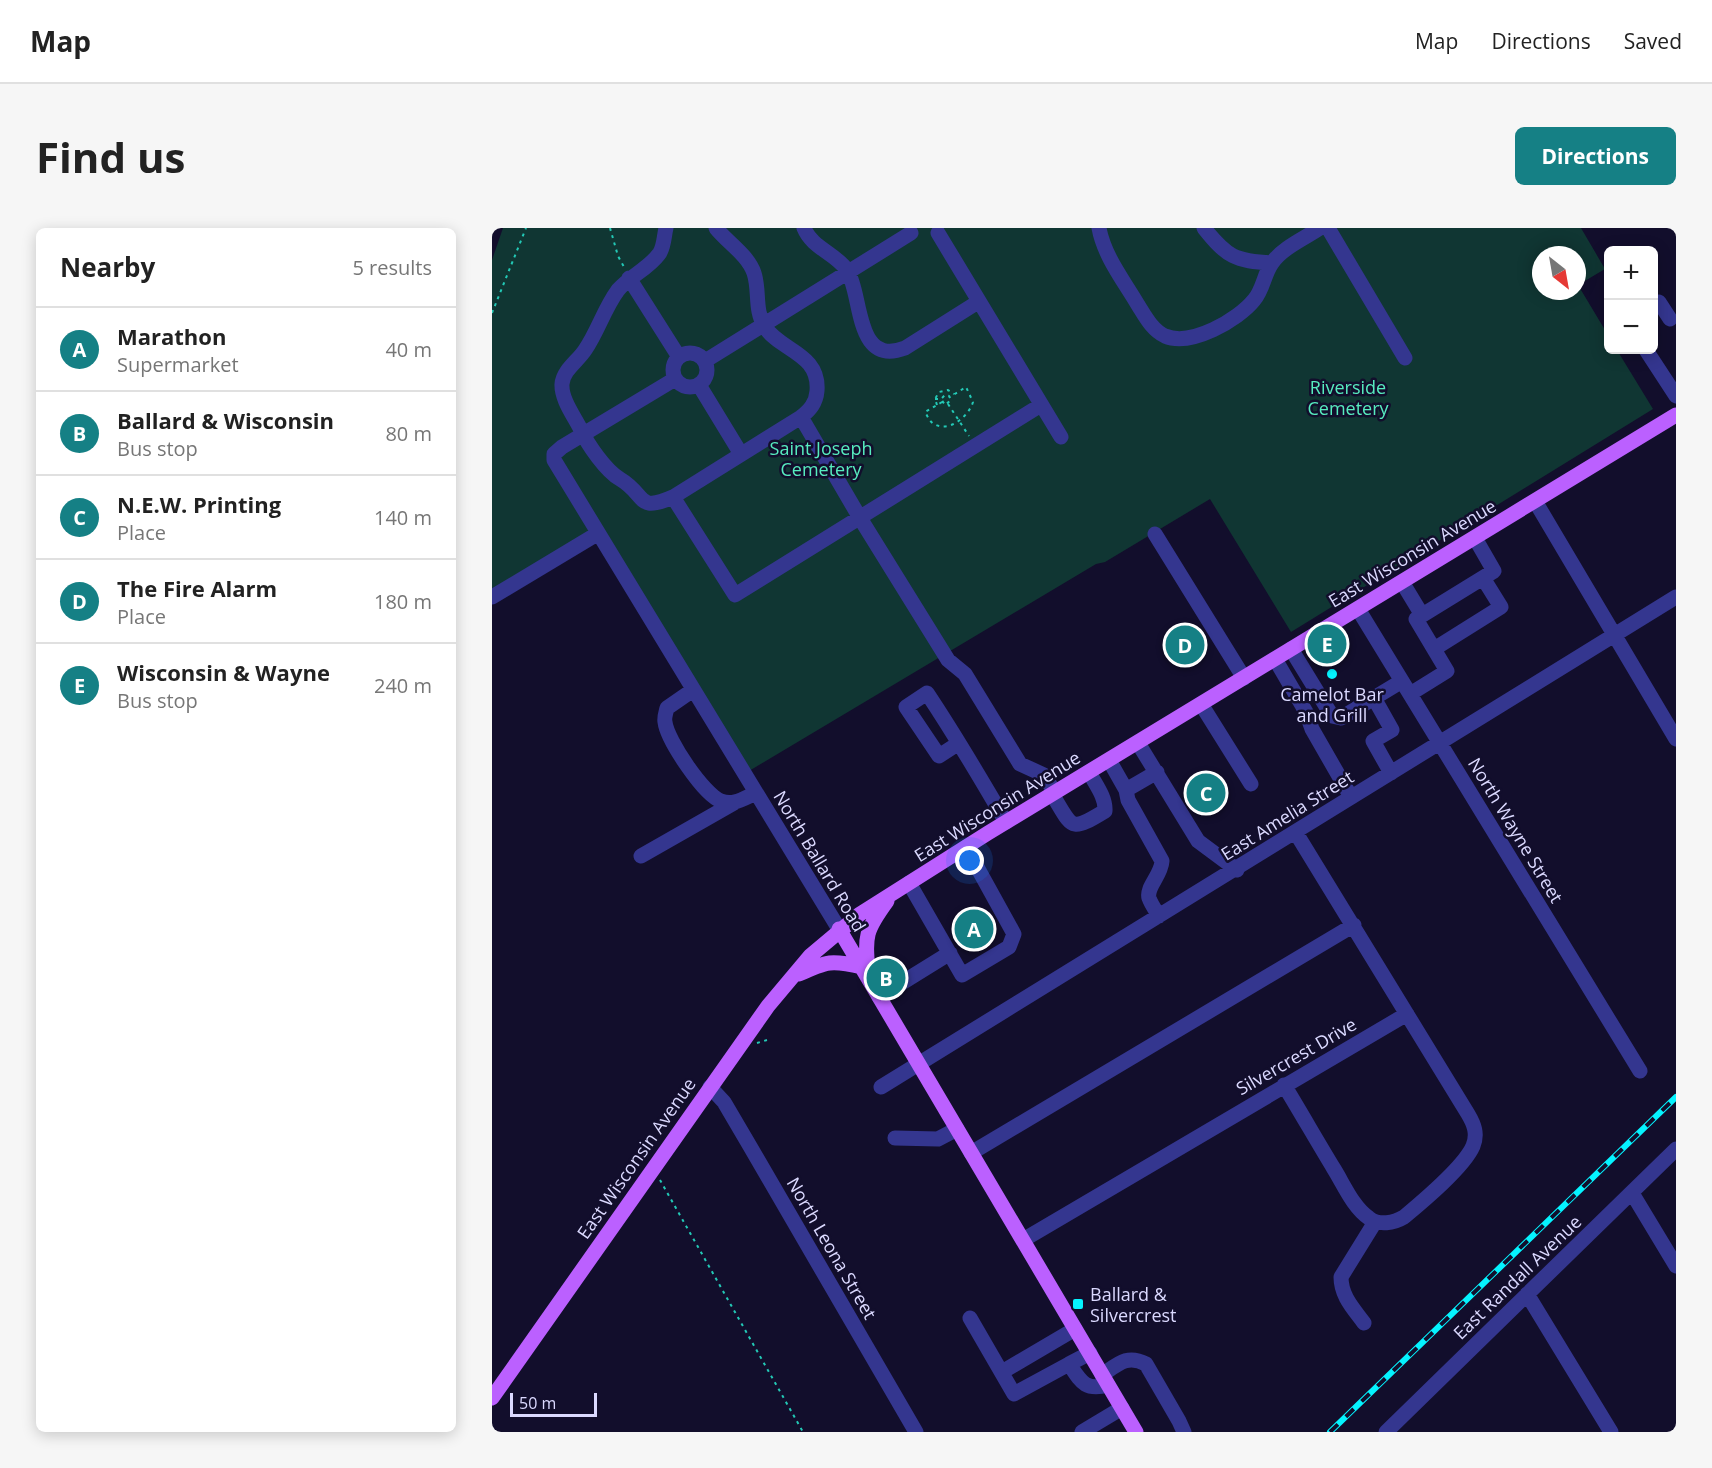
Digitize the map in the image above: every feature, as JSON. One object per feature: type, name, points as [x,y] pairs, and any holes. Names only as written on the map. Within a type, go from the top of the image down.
[{"type":"main road","name":"East Wisconsin Avenue","points":[[492,1398],[710,1087],[791,978],[810,956],[839,929],[893,892],[1006,822],[1676,415]]},
{"type":"main road","points":[[791,978],[824,962],[840,962],[865,973],[866,935],[893,892]]},
{"type":"main road","name":"North Ballard Road","points":[[839,929],[1136,1432]]},
{"type":"street","points":[[666,228],[660,253],[617,291],[599,321],[586,350],[563,379],[563,393],[583,435],[609,470],[630,485],[645,502],[656,504],[673,497],[801,417],[808,412],[815,400],[816,377],[803,357],[774,338],[763,325],[759,316],[754,272],[716,228]]},
{"type":"street","points":[[804,228],[816,245],[848,271],[854,285],[864,331],[871,341],[886,352],[905,348],[978,302]]},
{"type":"street","points":[[1099,228],[1107,252],[1145,316],[1153,327],[1165,336],[1179,339],[1196,337],[1209,332],[1245,310],[1256,298],[1272,263],[1282,253],[1320,228]]},
{"type":"street","points":[[1204,228],[1220,249],[1237,259],[1272,263]]},
{"type":"street","points":[[1328,228],[1405,358]]},
{"type":"street","points":[[705,361],[911,230],[917,235],[940,230],[978,302],[1061,437]]},
{"type":"street","points":[[629,278],[679,357]]},
{"type":"street","points":[[1658,302],[1674,321]]},
{"type":"street","points":[[690,353],[705,361],[706,377],[699,385],[683,386],[675,379],[673,368],[679,357],[690,353]]},
{"type":"street","points":[[1649,354],[1676,396]]},
{"type":"street","points":[[583,435],[675,379]]},
{"type":"street","points":[[699,385],[741,454]]},
{"type":"street","points":[[673,497],[735,595],[1041,405]]},
{"type":"street","points":[[801,417],[948,660],[965,674],[1020,764],[1044,775],[1070,823],[1075,826],[1082,825],[1105,811],[1104,801],[1089,772]]},
{"type":"street","name":"North Ballard Road","points":[[583,435],[554,454],[554,460],[839,929]]},
{"type":"street","points":[[1535,501],[1676,739]]},
{"type":"street","points":[[492,597],[596,532]]},
{"type":"street","points":[[1155,534],[1244,678]]},
{"type":"street","points":[[1291,649],[1332,716],[1341,718],[1374,698],[1447,671],[1416,619],[1494,571],[1475,538]]},
{"type":"street","points":[[1434,649],[1501,607],[1483,578]]},
{"type":"street","points":[[1402,582],[1422,615]]},
{"type":"street","name":"East Amelia Street","points":[[881,1087],[1237,870],[1439,742],[1676,597]]},
{"type":"street","name":"North Wayne Street","points":[[1358,609],[1640,1071]]},
{"type":"street","points":[[1275,659],[1351,797]]},
{"type":"street","points":[[693,690],[667,708],[665,721],[686,765],[703,787],[720,801],[734,803]]},
{"type":"street","points":[[1374,698],[1392,730],[1373,741],[1391,773]]},
{"type":"street","points":[[1201,704],[1251,784]]},
{"type":"street","points":[[1138,742],[1198,840],[1237,870]]},
{"type":"street","points":[[959,743],[1006,822]]},
{"type":"street","points":[[1109,760],[1162,861],[1161,870],[1149,889],[1148,896],[1159,916]]},
{"type":"street","points":[[1125,790],[1157,772]]},
{"type":"street","points":[[641,856],[756,793]]},
{"type":"street","points":[[1284,1085],[1352,1199],[1369,1219],[1376,1222],[1397,1221],[1415,1207],[1467,1156],[1473,1146],[1474,1125],[1468,1114],[1296,833]]},
{"type":"street","points":[[909,883],[962,975],[1010,947],[1014,934],[966,847]]},
{"type":"street","points":[[971,1153],[1353,924]]},
{"type":"street","points":[[879,997],[950,953]]},
{"type":"street","name":"Silvercrest Drive","points":[[1023,1240],[1407,1014]]},
{"type":"street","name":"North Leona Street","points":[[710,1087],[729,1109],[916,1432]]},
{"type":"street","points":[[895,1138],[938,1139],[957,1129]]},
{"type":"street","name":"East Randall Avenue","points":[[1386,1432],[1676,1149]]},
{"type":"street","points":[[1632,1193],[1676,1266]]},
{"type":"street","points":[[1364,1323],[1341,1288],[1341,1277],[1376,1222]]},
{"type":"street","points":[[1527,1294],[1611,1432]]},
{"type":"street","points":[[970,1318],[1014,1394],[1089,1353]]},
{"type":"street","points":[[1002,1372],[1075,1329]]},
{"type":"street","points":[[1069,1364],[1079,1380],[1086,1386],[1098,1388],[1124,1361],[1136,1359],[1146,1364],[1184,1432]]},
{"type":"street","points":[[1082,1432],[1122,1408]]},
{"type":"path","points":[[492,313],[525,228]]},
{"type":"path","points":[[610,228],[618,256],[629,278]]},
{"type":"path","points":[[966,387],[973,402],[970,412],[948,426],[938,426],[932,423],[925,412],[937,405],[942,396],[954,394],[966,387]]},
{"type":"path","points":[[937,405],[935,399],[939,392],[948,390],[954,394]]},
{"type":"path","points":[[948,390],[948,404],[975,446]]},
{"type":"path","points":[[935,399],[948,404]]},
{"type":"path","points":[[654,1169],[803,1432]]},
{"type":"green space","name":"Saint Joseph Cemetery","points":[[503,228],[1581,228],[1604,270],[1586,280],[1586,246],[1532,246],[1532,300],[1586,298],[1604,328],[1604,354],[1619,354],[1653,409],[1291,632],[1210,499],[1105,562],[1096,564],[744,774],[595,530],[492,591],[492,260]]},
{"type":"railway","points":[[1330,1432],[1676,1097]]},
{"type":"place","name":"Wisconsin & Wayne","points":[[1327,644]]},
{"type":"place","name":"The Fire Alarm","points":[[1185,645]]},
{"type":"place","name":"Camelot Bar and Grill","points":[[1332,674]]},
{"type":"place","name":"N.E.W. Printing","points":[[1206,793]]},
{"type":"place","name":"Marathon","points":[[974,929]]},
{"type":"place","name":"Ballard & Wisconsin","points":[[886,978]]},
{"type":"place","name":"Ballard & Silvercrest","points":[[1078,1304]]},
{"type":"park label","name":"Riverside Cemetery","points":[[1348,397]]}]
